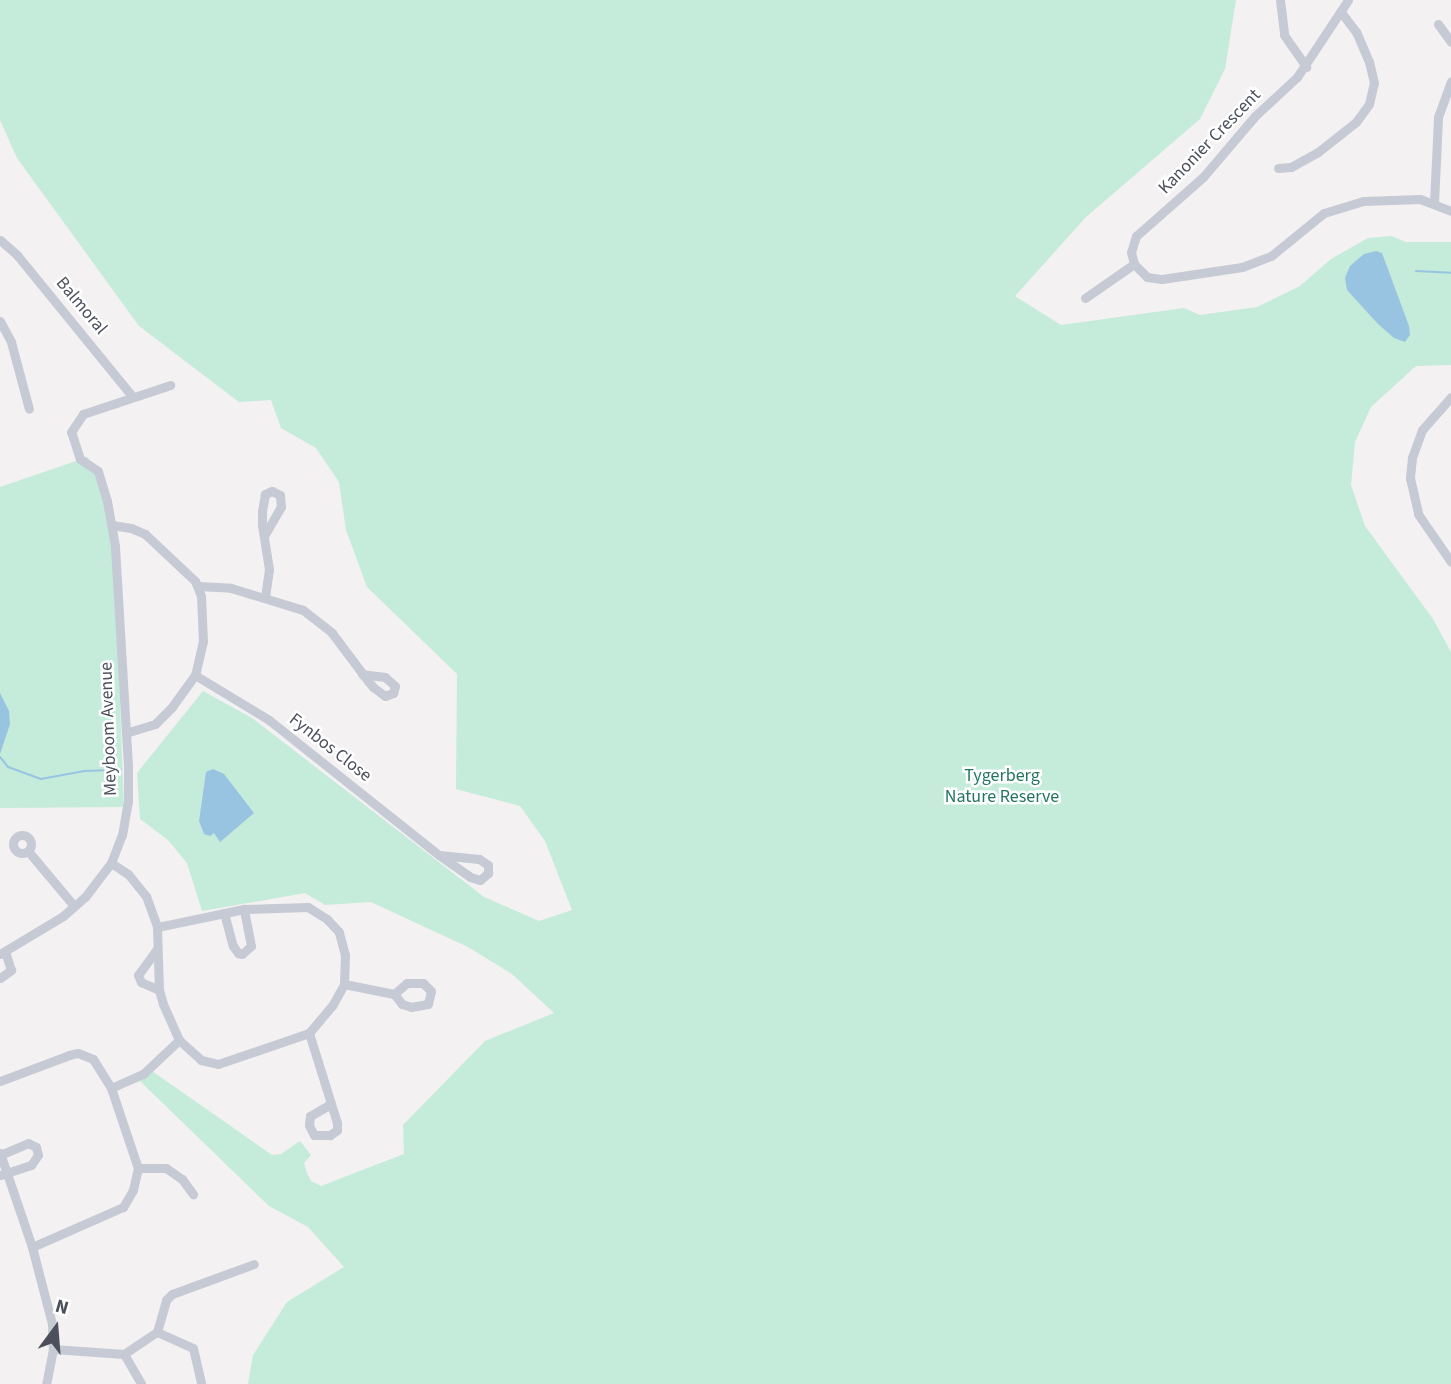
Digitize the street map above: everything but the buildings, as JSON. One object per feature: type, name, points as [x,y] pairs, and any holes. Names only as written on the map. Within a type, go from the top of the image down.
[{"type":"street","points":[[1280,0],[1284,34],[1306,66]]},
{"type":"street","name":"Kanonier Crescent","points":[[1134,264],[1131,253],[1136,236],[1203,177],[1250,121],[1306,66],[1348,0]]},
{"type":"street","points":[[1278,168],[1291,167],[1318,152],[1356,122],[1369,104],[1374,83],[1369,62],[1356,33],[1340,11]]},
{"type":"street","points":[[1438,24],[1451,42]]},
{"type":"street","points":[[1434,203],[1438,117],[1451,81]]},
{"type":"street","points":[[1085,298],[1134,264],[1147,277],[1162,279],[1242,267],[1271,256],[1316,219],[1336,208],[1405,198],[1434,203],[1451,211]]},
{"type":"street","name":"Balmoral","points":[[0,240],[17,255],[133,397]]},
{"type":"street","points":[[0,321],[11,342],[29,409]]},
{"type":"street","points":[[133,397],[170,385]]},
{"type":"street","name":"Meyboom Avenue","points":[[3,953],[74,906],[94,887],[111,863],[127,814],[126,733],[112,525],[98,471],[79,458],[71,432],[78,418],[88,411],[133,397]]},
{"type":"street","points":[[1451,397],[1422,430],[1414,448],[1410,478],[1418,514],[1451,562]]},
{"type":"street","points":[[112,525],[131,528],[145,534],[198,586],[231,588],[293,605],[313,616],[332,633],[362,674]]},
{"type":"street","points":[[264,536],[269,569],[265,597]]},
{"type":"street","points":[[126,733],[155,724],[172,707],[195,675],[202,641],[198,586]]},
{"type":"street","name":"Fynbos Close","points":[[195,675],[269,720],[439,856],[476,879],[484,879],[488,873],[488,865],[479,859],[439,856]]},
{"type":"street","points":[[28,851],[74,906]]},
{"type":"street","points":[[111,863],[138,883],[146,896],[157,927],[159,990],[178,1040],[201,1060],[218,1064],[309,1033],[332,1006],[344,984],[344,943],[339,932],[319,912],[296,905],[244,909],[157,927]]},
{"type":"street","points":[[224,913],[235,951],[242,954],[251,946],[244,909]]},
{"type":"street","points":[[157,948],[138,975],[141,982],[159,990]]},
{"type":"street","points":[[0,978],[11,970],[3,953]]},
{"type":"street","points":[[344,984],[394,994]]},
{"type":"street","points":[[309,1033],[331,1104]]},
{"type":"street","points":[[111,1088],[143,1074],[178,1040]]},
{"type":"street","points":[[0,1081],[78,1054],[93,1059],[111,1088],[138,1168],[133,1190],[123,1207],[32,1247]]},
{"type":"street","points":[[5,1174],[35,1162],[38,1151],[28,1143],[0,1154],[5,1174],[32,1247],[52,1324],[53,1349],[46,1384]]},
{"type":"street","points":[[138,1168],[166,1168],[182,1179],[193,1194]]},
{"type":"street","points":[[53,1349],[124,1354],[157,1332],[166,1300],[172,1294],[254,1264]]},
{"type":"street","points":[[157,1332],[193,1348],[201,1384]]},
{"type":"street","points":[[124,1354],[141,1384]]},
{"type":"green space","name":"Tygerberg Nature Reserve","points":[[0,0],[1236,0],[1225,69],[1200,119],[1086,217],[1015,296],[1061,325],[1184,308],[1200,315],[1257,307],[1300,286],[1331,259],[1368,238],[1391,236],[1406,242],[1451,242],[1451,365],[1416,366],[1371,407],[1355,442],[1351,485],[1365,526],[1433,619],[1451,652],[1451,1384],[248,1384],[253,1355],[287,1302],[344,1267],[308,1227],[269,1206],[140,1081],[152,1071],[272,1155],[281,1154],[300,1141],[311,1155],[304,1163],[307,1173],[311,1181],[321,1186],[404,1154],[403,1125],[485,1041],[554,1013],[512,974],[468,947],[371,902],[325,905],[305,893],[202,911],[187,863],[168,840],[140,819],[137,773],[203,691],[252,718],[484,897],[539,921],[572,910],[545,841],[520,806],[456,789],[457,674],[367,587],[346,530],[339,482],[316,448],[281,428],[271,400],[239,402],[139,326],[17,158],[0,120]]},
{"type":"green space","points":[[88,457],[105,501],[115,572],[124,807],[0,808],[0,487]]},
{"type":"water","points":[[1376,251],[1382,253],[1409,326],[1410,335],[1405,342],[1394,338],[1378,324],[1347,290],[1345,278],[1350,266],[1364,254]]},
{"type":"water","points":[[0,693],[9,711],[10,724],[0,754]]},
{"type":"water","points":[[213,769],[224,774],[254,813],[220,842],[214,833],[210,836],[204,834],[199,821],[206,772]]},
{"type":"waterway","points":[[1416,271],[1451,273]]},
{"type":"waterway","points":[[0,757],[8,767],[41,779],[84,771],[121,770]]}]
